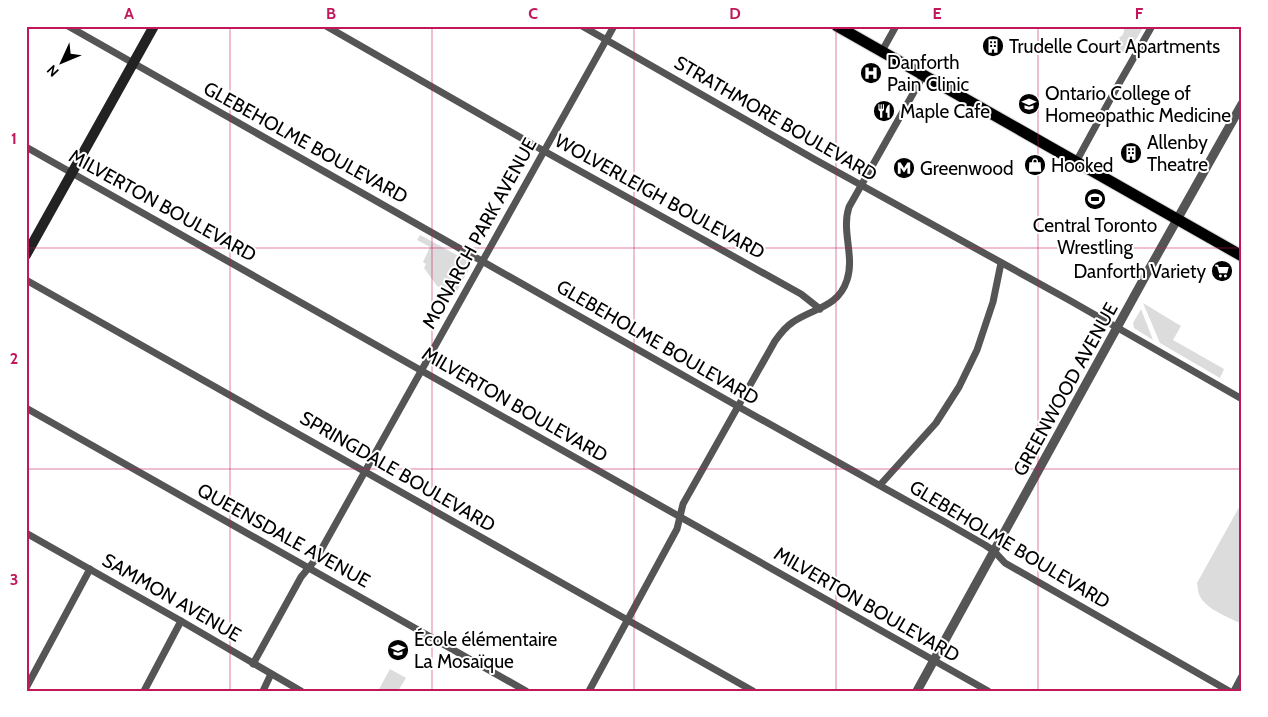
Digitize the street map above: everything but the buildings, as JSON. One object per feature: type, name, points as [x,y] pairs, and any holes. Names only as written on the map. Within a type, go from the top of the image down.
[{"type":"main road","points":[[26,255],[154,26]]},
{"type":"main road","points":[[837,26],[1242,256]]},
{"type":"street","name":"GLEBEHOLME BOULEVARD","points":[[68,26],[975,539],[994,551],[1005,563],[1229,691]]},
{"type":"street","name":"WOLVERLEIGH BOULEVARD","points":[[326,26],[544,151],[801,294],[820,309]]},
{"type":"street","name":"STRATHMORE BOULEVARD","points":[[582,26],[1242,399]]},
{"type":"street","name":"MONARCH PARK AVENUE","points":[[253,664],[301,577],[316,559],[614,26]]},
{"type":"street","points":[[882,51],[896,26]]},
{"type":"street","points":[[1076,162],[1152,26]]},
{"type":"street","points":[[589,691],[677,529],[683,504],[775,342],[784,329],[795,321],[828,305],[842,290],[847,280],[850,257],[846,235],[846,216],[855,196],[923,76]]},
{"type":"street","name":"GREENWOOD AVENUE","points":[[917,691],[1242,104]]},
{"type":"street","name":"MILVERTON BOULEVARD","points":[[26,147],[988,691]]},
{"type":"street","points":[[880,485],[936,423],[960,387],[977,350],[991,310],[1001,263]]},
{"type":"street","name":"SPRINGDALE BOULEVARD","points":[[26,280],[753,691]]},
{"type":"street","name":"QUEENSDALE AVENUE","points":[[26,408],[526,691]]},
{"type":"street","name":"SAMMON AVENUE","points":[[26,533],[90,568],[301,691]]},
{"type":"street","points":[[26,688],[90,568]]},
{"type":"street","points":[[144,691],[181,621]]},
{"type":"street","points":[[263,691],[271,674]]},
{"type":"street","points":[[1234,691],[1242,676]]},
{"type":"shaded area","points":[[1127,26],[1144,26],[1127,55],[1108,47],[1118,44],[1119,37],[1122,36]]},
{"type":"shaded area","points":[[420,235],[466,260],[469,265],[469,269],[455,295],[437,286],[424,268],[426,264],[423,262],[430,247],[417,240]]},
{"type":"shaded area","points":[[1143,303],[1181,326],[1173,340],[1224,369],[1220,378],[1160,343]]},
{"type":"shaded area","points":[[1141,309],[1153,340],[1134,328],[1133,323]]},
{"type":"shaded area","points":[[1242,502],[1242,624],[1220,613],[1204,602],[1199,595],[1197,583]]},
{"type":"shaded area","points":[[390,669],[406,678],[398,691],[378,691]]},
{"type":"place","name":"Trudelle Court Apartments","points":[[993,46]]},
{"type":"place","name":"Danforth Pain Clinic","points":[[871,73]]},
{"type":"place","name":"Ontario College of Homeopathic Medicine","points":[[1029,104]]},
{"type":"place","name":"Maple Cafe","points":[[884,111]]},
{"type":"place","name":"Allenby Theatre","points":[[1131,153]]},
{"type":"place","name":"Hooked","points":[[1035,165]]},
{"type":"place","name":"Greenwood","points":[[904,168]]},
{"type":"place","name":"Central Toronto Wrestling","points":[[1095,199]]},
{"type":"place","name":"Danforth Variety","points":[[1222,271]]},
{"type":"place","name":"École élémentaire La Mosaïque","points":[[398,650]]}]
